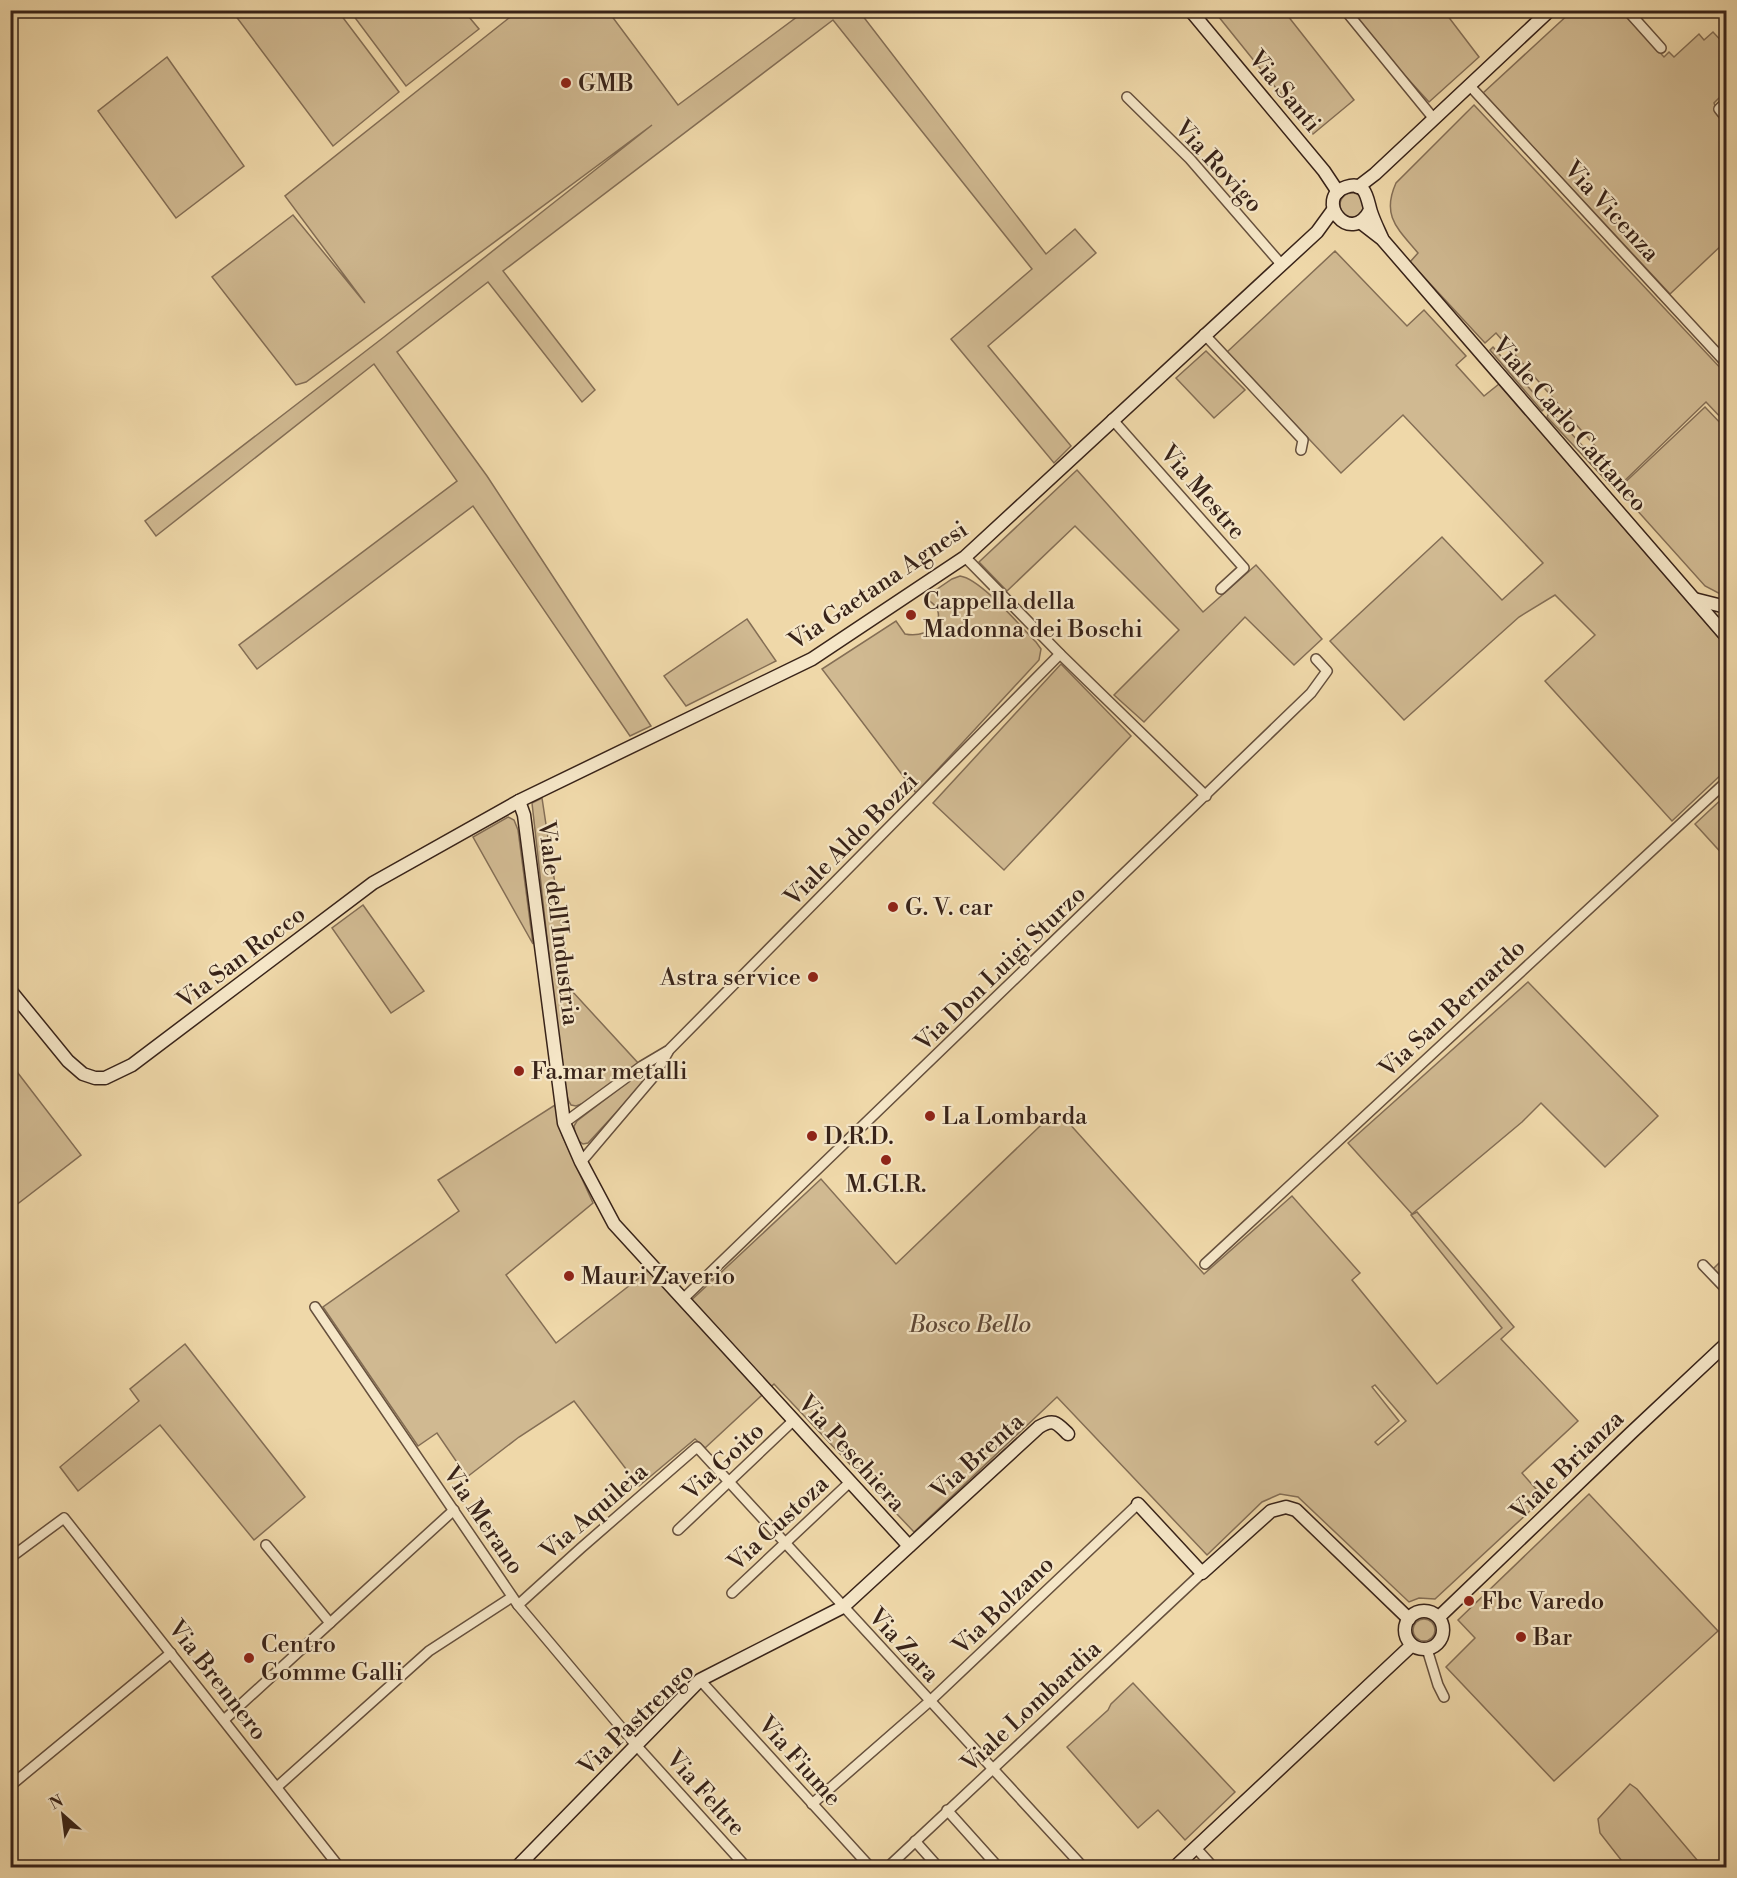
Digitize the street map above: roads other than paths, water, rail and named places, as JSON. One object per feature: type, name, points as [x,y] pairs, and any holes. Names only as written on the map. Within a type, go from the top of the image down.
[{"type":"street","name":"Via Santi","points":[[1190,10],[1324,171],[1347,188]]},
{"type":"street","points":[[1345,10],[1434,119]]},
{"type":"street","points":[[1375,174],[1368,196],[1370,210],[1366,217],[1353,223],[1338,219],[1333,210],[1333,200],[1347,188],[1375,174],[1550,10]]},
{"type":"street","points":[[1627,10],[1661,48]]},
{"type":"street","name":"Via Vicenza","points":[[1469,85],[1726,363]]},
{"type":"street","name":"Via Rovigo","points":[[1126,97],[1191,159],[1281,264]]},
{"type":"street","points":[[1726,102],[1719,109],[1726,118]]},
{"type":"street","points":[[1347,188],[1368,196]]},
{"type":"street","name":"Via Gaetana Agnesi","points":[[519,801],[812,659],[965,557],[1317,232],[1333,210]]},
{"type":"street","name":"Viale Carlo Cattaneo","points":[[1370,210],[1382,239],[1726,636]]},
{"type":"street","name":"Via Gaetana Agnesi","points":[[1317,232],[1353,223]]},
{"type":"street","name":"Viale Carlo Cattaneo","points":[[1353,223],[1382,239]]},
{"type":"street","points":[[1204,334],[1303,440],[1301,450]]},
{"type":"street","name":"Via Mestre","points":[[1112,419],[1244,568],[1221,589]]},
{"type":"street","points":[[965,557],[1060,654],[1206,796]]},
{"type":"street","points":[[1693,598],[1726,607]]},
{"type":"street","name":"Viale Aldo Bozzi","points":[[581,1162],[654,1076],[669,1050],[1060,654]]},
{"type":"street","name":"Via Don Luigi Sturzo","points":[[683,1299],[1311,693],[1327,671],[1316,659]]},
{"type":"street","name":"Via San Bernardo","points":[[1205,1264],[1726,782]]},
{"type":"street","name":"Via San Rocco","points":[[10,990],[75,1069],[90,1077],[107,1078],[132,1065],[373,884],[519,801]]},
{"type":"street","name":"Viale dell'Industria","points":[[519,801],[524,815],[564,1123],[581,1162],[614,1224],[683,1299]]},
{"type":"street","name":"Viale Aldo Bozzi","points":[[564,1123],[642,1066],[669,1050]]},
{"type":"street","points":[[1703,1265],[1726,1289]]},
{"type":"street","name":"Via Peschiera","points":[[683,1299],[850,1482],[912,1542]]},
{"type":"street","name":"Via Merano","points":[[315,1307],[515,1601],[635,1744]]},
{"type":"street","name":"Viale Brianza","points":[[1439,1617],[1726,1344]]},
{"type":"street","name":"Via Goito","points":[[678,1530],[794,1420]]},
{"type":"street","name":"Via Brenta","points":[[912,1542],[1039,1427],[1048,1422],[1058,1423],[1068,1434]]},
{"type":"street","name":"Via Zara","points":[[697,1447],[1084,1868]]},
{"type":"street","name":"Via Aquileia","points":[[277,1787],[429,1651],[515,1601],[581,1548],[697,1447]]},
{"type":"street","name":"Via Custoza","points":[[732,1593],[850,1482]]},
{"type":"street","points":[[1138,1504],[1202,1573],[1266,1515],[1278,1508],[1286,1507],[1296,1510],[1409,1619]]},
{"type":"street","name":"Via Bolzano","points":[[812,1804],[930,1701],[1138,1504]]},
{"type":"street","points":[[224,1720],[454,1510]]},
{"type":"street","name":"Via Brennero","points":[[10,1558],[64,1518],[340,1868]]},
{"type":"street","name":"Via Pastrengo","points":[[516,1868],[700,1680],[843,1607],[912,1542]]},
{"type":"street","points":[[266,1545],[330,1623]]},
{"type":"street","name":"Viale Lombardia","points":[[887,1868],[1202,1573]]},
{"type":"street","points":[[1423,1611],[1439,1617],[1444,1630],[1443,1636],[1434,1647],[1421,1649],[1408,1641],[1405,1630],[1409,1619],[1417,1612],[1423,1611]]},
{"type":"street","points":[[1174,1868],[1412,1645]]},
{"type":"street","points":[[1428,1649],[1438,1685],[1444,1696]]},
{"type":"street","points":[[10,1786],[171,1653]]},
{"type":"street","name":"Via Fiume","points":[[700,1680],[871,1868]]},
{"type":"street","name":"Via Feltre","points":[[635,1744],[747,1868]]},
{"type":"street","points":[[947,1810],[999,1868]]},
{"type":"street","points":[[915,1841],[939,1868]]},
{"type":"street","points":[[1196,1848],[1214,1868]]},
{"type":"street","points":[[525,1858],[535,1868]]},
{"type":"place","name":"GMB","points":[[566,83]]},
{"type":"place","name":"Cappella della Madonna dei Boschi","points":[[911,615]]},
{"type":"place","name":"G. V. car","points":[[893,907]]},
{"type":"place","name":"Astra service","points":[[813,977]]},
{"type":"place","name":"Fa.mar metalli","points":[[519,1071]]},
{"type":"place","name":"La Lombarda","points":[[930,1116]]},
{"type":"place","name":"D.R.D.","points":[[812,1136]]},
{"type":"place","name":"M.GI.R.","points":[[886,1160]]},
{"type":"place","name":"Mauri Zaverio","points":[[569,1276]]},
{"type":"place","name":"Fbc Varedo","points":[[1469,1601]]},
{"type":"place","name":"Bar","points":[[1521,1637]]},
{"type":"place","name":"Centro Gomme Galli","points":[[249,1658]]},
{"type":"park label","name":"Bosco Bello","points":[[970,1324]]}]
